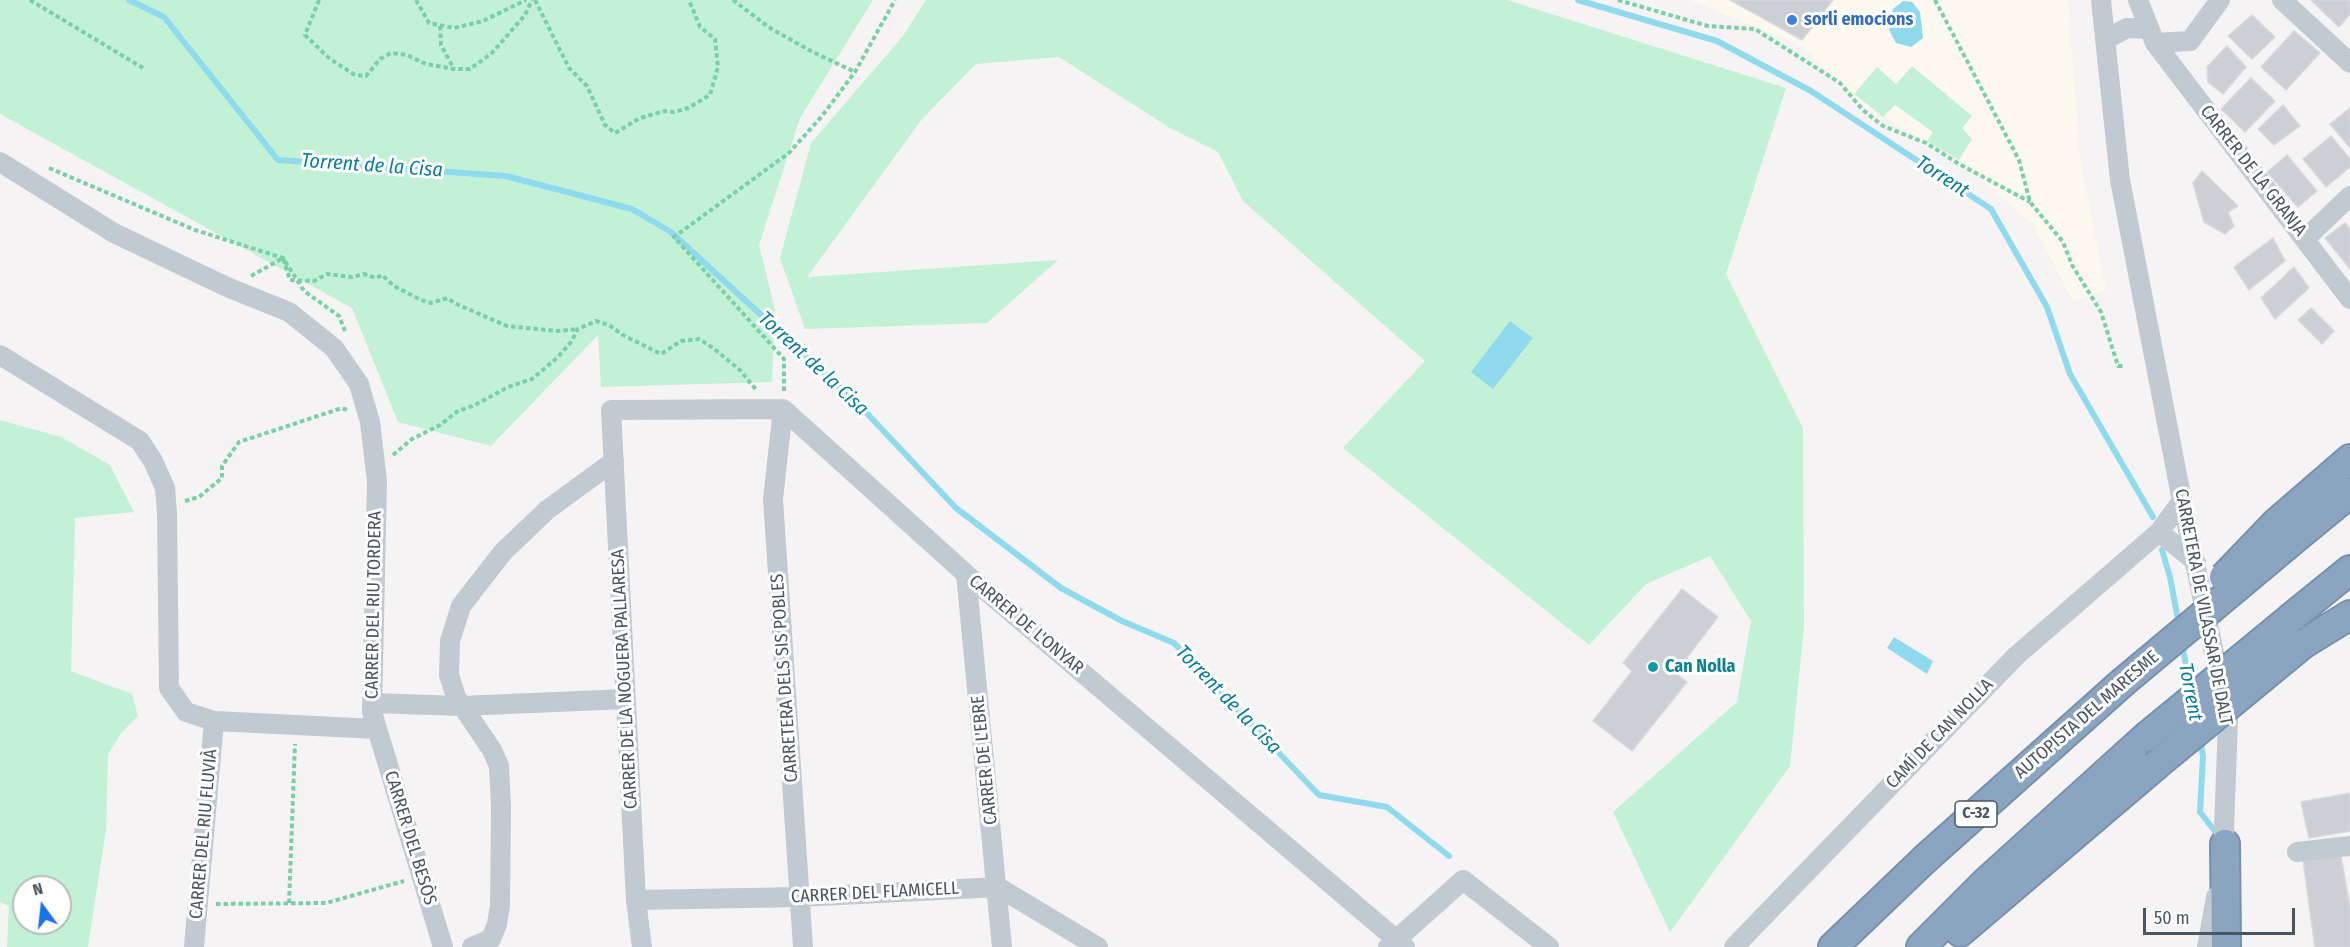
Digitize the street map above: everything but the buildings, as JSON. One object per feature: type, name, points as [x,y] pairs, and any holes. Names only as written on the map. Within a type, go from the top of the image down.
[{"type":"highway","points":[[2285,531],[2350,459]]},
{"type":"highway","points":[[2285,531],[2350,493]]},
{"type":"highway","name":"AUTOPISTA DEL MARESME","points":[[1833,947],[1925,859],[2122,683],[2285,531]]},
{"type":"highway","points":[[1921,947],[1987,881],[2146,737],[2350,570]]},
{"type":"highway","points":[[1942,947],[2303,644],[2350,615]]},
{"type":"highway","points":[[2225,844],[2226,947]]},
{"type":"street","name":"CARRETERA DE VILASSAR DE DALT","points":[[2101,0],[2120,180],[2182,501],[2228,720],[2225,844],[2207,947]]},
{"type":"street","name":"CARRER DE LA GRANJA","points":[[2138,0],[2152,36],[2350,299]]},
{"type":"street","points":[[2105,40],[2127,28],[2152,36],[2190,41],[2220,0]]},
{"type":"street","points":[[2282,0],[2350,63]]},
{"type":"street","name":"CARRER DEL RIU TORDERA","points":[[0,162],[114,233],[227,287],[289,312],[334,348],[359,384],[370,422],[377,475],[372,703],[377,729]]},
{"type":"street","points":[[2305,239],[2350,196]]},
{"type":"street","points":[[0,355],[140,441],[153,461],[165,488],[167,513],[169,688],[186,712],[214,721],[377,729]]},
{"type":"street","points":[[760,409],[783,409]]},
{"type":"street","name":"CARRER DE LA NOGUERA PALLARESA","points":[[642,947],[636,900],[611,410],[760,409]]},
{"type":"street","name":"CARRER DE L'ONYAR","points":[[783,409],[966,574],[1397,944]]},
{"type":"street","name":"CARRETERA DELS SIS POBLES","points":[[783,409],[773,499],[803,947]]},
{"type":"street","points":[[472,947],[491,939],[497,924],[500,906],[499,766],[492,750],[456,697],[449,675],[450,641],[461,606],[503,552],[548,510],[614,461]]},
{"type":"street","name":"CAMÍ DE CAN NOLLA","points":[[1734,947],[2016,656],[2158,532],[2182,501]]},
{"type":"street","points":[[2158,532],[2196,562]]},
{"type":"street","name":"CARRER DE L'EBRE","points":[[966,574],[1002,947]]},
{"type":"street","points":[[372,703],[461,705],[626,699]]},
{"type":"street","name":"CARRER DEL RIU FLUVIÀ","points":[[194,947],[214,721]]},
{"type":"street","name":"CARRER DEL BESÒS","points":[[377,729],[443,947]]},
{"type":"street","points":[[2297,852],[2350,846]]},
{"type":"street","points":[[1397,944],[1463,880],[1550,947]]},
{"type":"street","points":[[998,887],[1098,947]]},
{"type":"street","name":"CARRER DEL FLAMICELL","points":[[636,900],[801,897],[998,887]]},
{"type":"path","points":[[30,0],[143,68]]},
{"type":"path","points":[[319,0],[305,35],[330,59],[355,75],[366,76],[380,59],[391,53],[407,55],[426,64],[454,69],[470,69],[492,53],[525,15],[534,0]]},
{"type":"path","points":[[416,0],[429,23],[454,28],[483,21],[526,0]]},
{"type":"path","points":[[534,0],[569,68],[587,86],[605,125],[615,133],[640,118],[688,108],[710,95],[718,67],[715,39],[700,27],[689,0]]},
{"type":"path","points":[[733,0],[770,28],[855,72]]},
{"type":"path","points":[[783,409],[784,359],[674,237],[789,153],[822,116],[855,72],[895,0]]},
{"type":"path","points":[[1618,0],[1708,26],[1755,29],[1840,83],[1863,110],[1883,126],[1926,144],[2030,202],[2063,242],[2072,265],[2101,312],[2118,366],[2124,366]]},
{"type":"path","points":[[1935,0],[2019,160],[2030,202]]},
{"type":"path","points":[[440,26],[441,45],[454,69]]},
{"type":"path","points":[[42,164],[195,230],[284,258]]},
{"type":"path","points":[[284,258],[290,280],[314,281],[327,274],[352,277],[364,274],[376,278],[382,275],[394,286],[421,300],[431,303],[448,298],[454,303],[507,326],[557,331],[578,329],[596,321],[609,325],[623,335],[661,354],[681,341],[699,339],[740,370],[757,390],[760,409]]},
{"type":"path","points":[[243,281],[284,258]]},
{"type":"path","points":[[297,280],[304,291],[339,316],[348,337]]},
{"type":"path","points":[[377,475],[412,439],[440,425],[458,411],[475,405],[508,387],[532,379],[557,358],[571,342],[578,329]]},
{"type":"path","points":[[167,513],[178,503],[199,497],[222,478],[222,466],[239,442],[342,408],[370,422]]},
{"type":"path","points":[[289,903],[296,725]]},
{"type":"path","points":[[197,904],[326,903],[421,877]]},
{"type":"shaded area","points":[[1690,0],[2068,0],[2080,159],[2106,290],[2073,301],[2034,226],[1965,164],[1860,103],[1802,46]]},
{"type":"green space","points":[[0,0],[873,0],[800,118],[759,245],[775,310],[772,382],[601,387],[598,335],[491,446],[398,422],[352,308],[0,114]]},
{"type":"green space","points":[[926,0],[1507,0],[1786,88],[1726,274],[1803,428],[1804,626],[1790,766],[1670,932],[1613,812],[1737,702],[1751,621],[1710,556],[1646,584],[1589,645],[1343,448],[1425,361],[1243,201],[1218,152],[1170,128],[1059,57],[976,64],[922,119],[807,277],[1058,260],[987,323],[805,329],[780,258],[811,143],[903,36]]},
{"type":"green space","name":"sorli emocions","points":[[1912,66],[1972,116],[1962,128],[1972,139],[1959,160],[1927,141],[1933,132],[1895,105],[1883,117],[1854,94],[1877,67],[1896,84]]},
{"type":"green space","points":[[0,420],[61,437],[110,465],[134,512],[75,518],[71,671],[132,694],[138,716],[121,733],[108,755],[106,829],[88,947],[7,947],[9,906],[0,902]]},
{"type":"water","points":[[1903,1],[1912,2],[1920,12],[1923,38],[1911,47],[1896,43],[1889,30],[1893,9]]},
{"type":"water","points":[[1510,321],[1533,338],[1493,389],[1471,372]]},
{"type":"water","points":[[1894,637],[1933,661],[1927,674],[1887,648]]},
{"type":"waterway","name":"Torrent de la Cisa","points":[[129,0],[164,17],[278,160],[506,176],[632,209],[671,232],[861,407],[956,508],[1061,588],[1122,621],[1174,643],[1319,795],[1387,807],[1449,856]]},
{"type":"waterway","name":"Torrent","points":[[1578,0],[1717,41],[1811,91],[1991,209],[2047,307],[2070,374],[2153,517]]},
{"type":"waterway","name":"Torrent","points":[[2162,550],[2170,577],[2179,625]]},
{"type":"waterway","name":"Torrent","points":[[2182,644],[2191,690]]},
{"type":"waterway","name":"Torrent","points":[[2200,739],[2203,756],[2200,812],[2214,830]]},
{"type":"place","name":"sorli emocions","points":[[1792,20]]},
{"type":"place","name":"Can Nolla","points":[[1653,667]]}]
